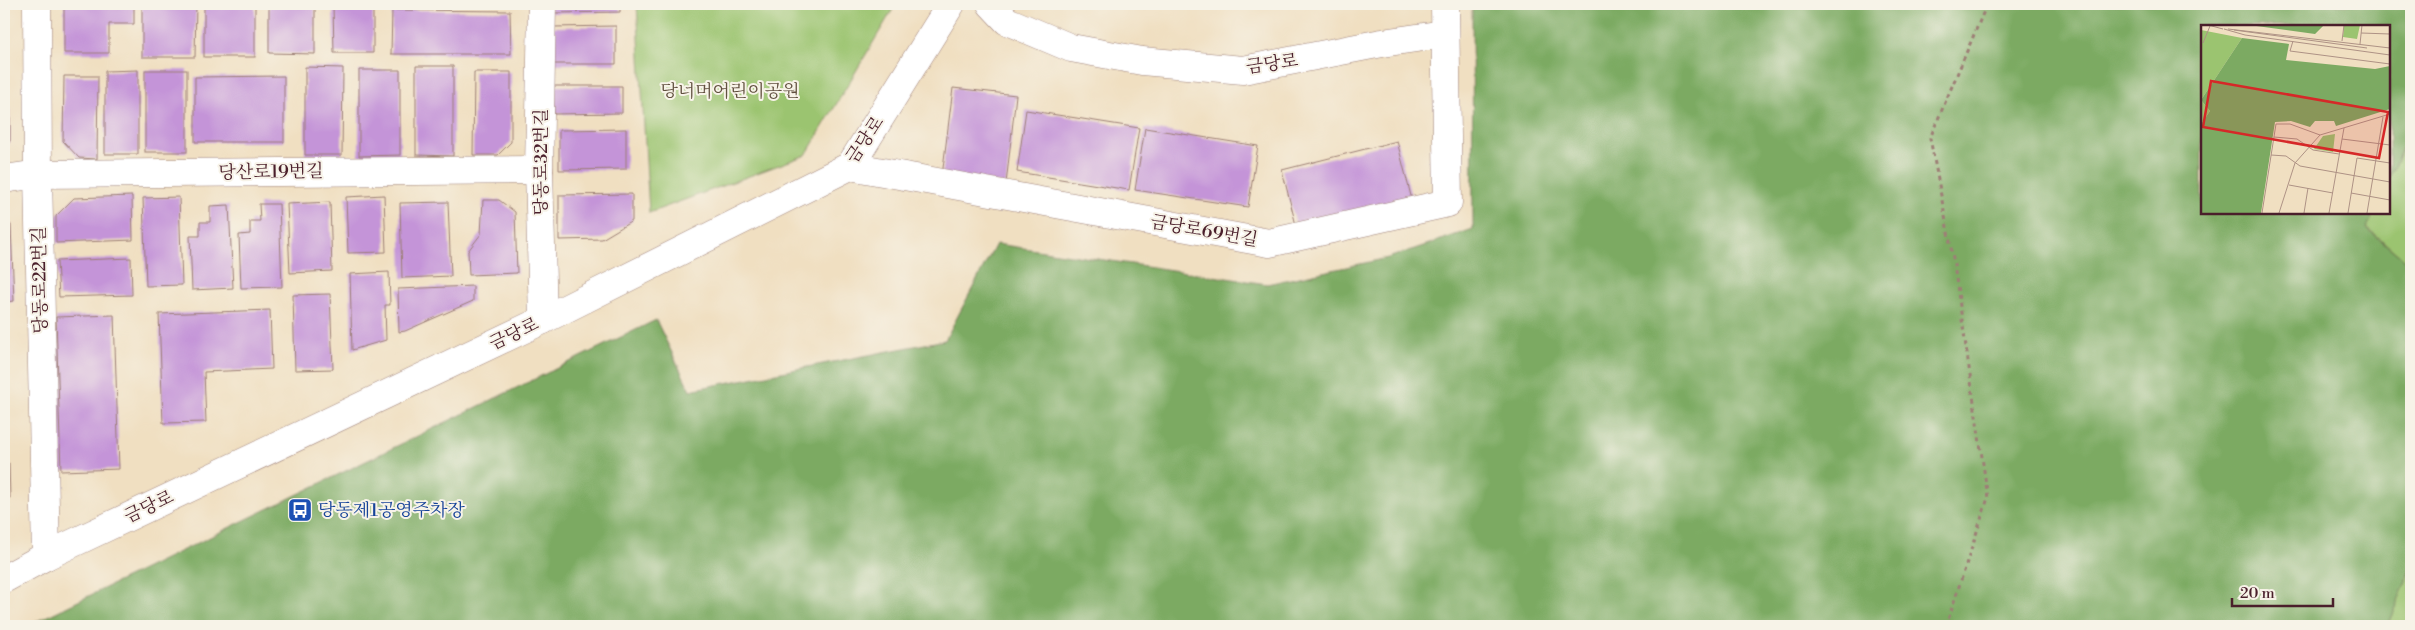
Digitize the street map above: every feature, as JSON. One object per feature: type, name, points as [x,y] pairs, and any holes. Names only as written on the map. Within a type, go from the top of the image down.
[{"type":"street","name":"당동로22번길","points":[[37,4],[38,174],[46,556]]},
{"type":"street","name":"당동로32번길","points":[[542,4],[539,170],[543,320]]},
{"type":"street","name":"금당로","points":[[4,579],[46,556],[543,320],[850,166],[951,4]]},
{"type":"street","name":"금당로","points":[[991,4],[1007,20],[1071,48],[1142,61],[1243,70],[1382,43],[1444,34]]},
{"type":"street","name":"금당로69번길","points":[[850,166],[1269,243],[1439,206],[1448,203],[1444,4]]},
{"type":"street","name":"당산로19번길","points":[[4,179],[38,174],[539,170]]},
{"type":"path","points":[[1946,626],[1988,498],[1954,258],[1930,138],[1987,4]]},
{"type":"green space","name":"당너머어린이공원","points":[[637,4],[896,4],[806,155],[649,213]]},
{"type":"green space","points":[[1472,4],[2411,4],[2411,128],[2390,176],[2390,25],[2201,25],[2201,214],[2373,214],[2367,228],[2411,266],[2411,570],[2387,626],[27,626],[656,320],[690,390],[945,340],[996,244],[1267,284],[1388,258],[1473,229]]},
{"type":"green space","points":[[2411,128],[2411,266],[2367,227],[2373,214],[2390,214],[2390,176]]},
{"type":"green space","points":[[2411,570],[2411,626],[2387,626]]},
{"type":"building","points":[[64,4],[134,4],[134,24],[109,24],[109,53],[64,53]]},
{"type":"building","points":[[142,4],[196,4],[195,57],[142,57]]},
{"type":"building","points":[[204,4],[255,4],[255,57],[204,57]]},
{"type":"building","points":[[269,4],[315,4],[315,54],[269,53]]},
{"type":"building","points":[[333,4],[373,4],[373,53],[334,53]]},
{"type":"building","points":[[551,4],[620,4],[620,12],[551,13]]},
{"type":"building","points":[[392,10],[510,11],[511,54],[391,54]]},
{"type":"building","points":[[616,26],[616,64],[553,64],[553,27]]},
{"type":"building","points":[[416,66],[453,66],[453,156],[416,155]]},
{"type":"building","points":[[305,67],[343,68],[342,155],[305,155]]},
{"type":"building","points":[[138,70],[138,154],[105,154],[105,71]]},
{"type":"building","points":[[145,70],[187,70],[187,152],[145,152]]},
{"type":"building","points":[[359,70],[400,70],[400,155],[359,156]]},
{"type":"building","points":[[474,72],[511,72],[511,142],[498,155],[473,155]]},
{"type":"building","points":[[64,76],[98,76],[97,159],[79,158],[63,141]]},
{"type":"building","points":[[284,76],[284,142],[195,142],[195,77]]},
{"type":"building","points":[[553,86],[622,86],[622,113],[554,114]]},
{"type":"building","points":[[953,88],[1016,95],[1006,184],[942,176]]},
{"type":"building","points":[[4,109],[10,109],[10,141],[4,148]]},
{"type":"building","points":[[1026,110],[1139,128],[1129,190],[1017,172]]},
{"type":"building","points":[[1145,128],[1258,146],[1248,207],[1135,190]]},
{"type":"building","points":[[626,129],[626,169],[559,170],[559,130]]},
{"type":"building","points":[[1397,141],[1412,200],[1297,229],[1282,170]]},
{"type":"building","points":[[632,194],[632,221],[602,239],[559,240],[559,195]]},
{"type":"building","points":[[384,195],[386,252],[348,253],[346,197]]},
{"type":"building","points":[[132,196],[133,240],[56,243],[56,216],[74,198]]},
{"type":"building","points":[[179,197],[182,285],[146,286],[143,198]]},
{"type":"building","points":[[483,200],[499,200],[515,212],[517,273],[469,275],[468,251],[481,234]]},
{"type":"building","points":[[330,202],[332,271],[290,273],[287,204]]},
{"type":"building","points":[[448,202],[451,276],[402,278],[400,203]]},
{"type":"building","points":[[259,204],[279,204],[282,287],[241,288],[239,235],[250,234],[250,221],[260,221]]},
{"type":"building","points":[[229,205],[233,288],[192,290],[190,236],[200,236],[200,222],[210,222],[210,206]]},
{"type":"building","points":[[4,217],[11,225],[14,301],[4,302]]},
{"type":"building","points":[[131,258],[132,295],[59,297],[57,261]]},
{"type":"building","points":[[389,272],[390,305],[385,305],[386,340],[352,350],[350,274]]},
{"type":"building","points":[[473,286],[473,301],[399,332],[398,289]]},
{"type":"building","points":[[330,294],[333,369],[295,370],[293,295]]},
{"type":"building","points":[[270,310],[272,369],[204,372],[206,422],[163,423],[159,314]]},
{"type":"building","points":[[114,315],[119,469],[61,471],[56,317]]},
{"type":"building","points":[[4,463],[9,463],[10,498],[4,498]]},
{"type":"place","name":"당동제1공영주차장","points":[[300,510]]}]
